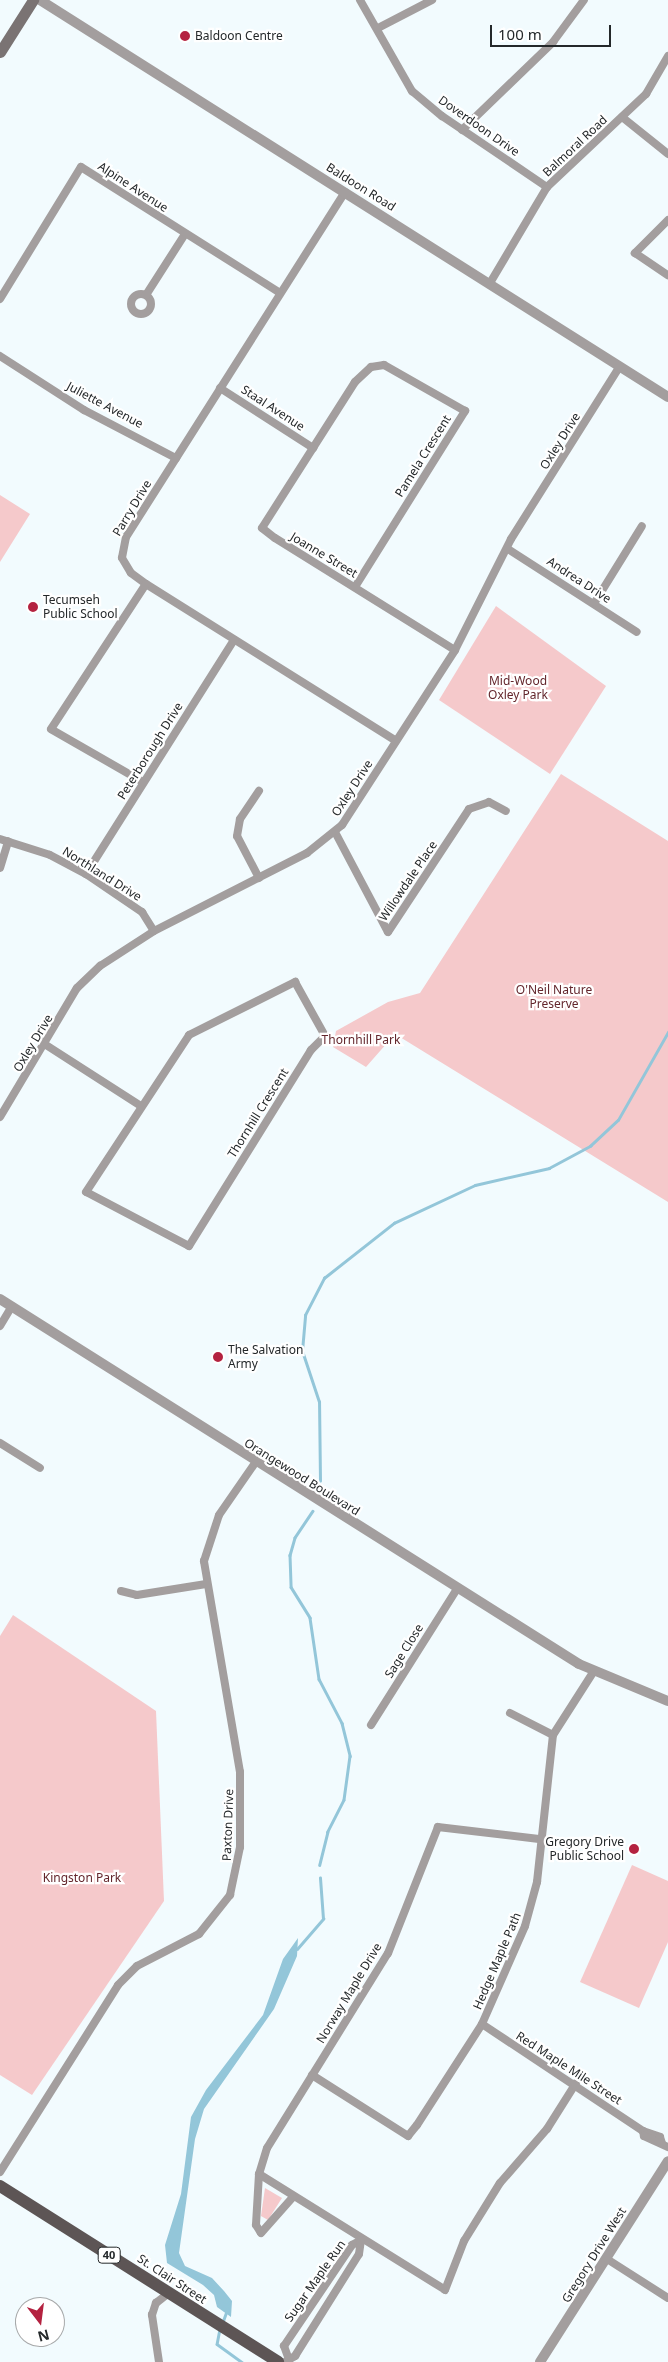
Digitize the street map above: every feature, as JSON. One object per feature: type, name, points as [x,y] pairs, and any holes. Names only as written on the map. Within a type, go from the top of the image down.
[{"type":"main road","points":[[0,52],[33,0]]},
{"type":"main road","name":"St. Clair Street","points":[[0,2186],[222,2328],[284,2360]]},
{"type":"street","name":"Baldoon Road","points":[[40,0],[668,397]]},
{"type":"street","name":"Doverdoon Drive","points":[[360,0],[378,28],[412,91],[462,130],[547,187]]},
{"type":"street","points":[[378,28],[432,0]]},
{"type":"street","points":[[462,130],[554,42],[584,0]]},
{"type":"street","name":"Balmoral Road","points":[[490,284],[547,187],[646,94],[668,56]]},
{"type":"street","points":[[622,117],[668,154]]},
{"type":"street","name":"Alpine Avenue","points":[[0,299],[81,167],[279,292]]},
{"type":"street","name":"Parry Drive","points":[[345,192],[279,292],[123,544],[125,565],[146,584],[396,741]]},
{"type":"street","points":[[668,220],[635,253],[668,275]]},
{"type":"street","points":[[146,295],[185,234]]},
{"type":"street","name":"Juliette Avenue","points":[[0,356],[84,410],[176,458]]},
{"type":"street","name":"Oxley Drive","points":[[0,1117],[46,1046],[77,988],[100,966],[154,931],[259,878],[335,832],[455,650],[508,549],[620,366]]},
{"type":"street","name":"Pamela Crescent","points":[[313,448],[355,382],[371,367],[395,367],[465,411],[355,587]]},
{"type":"street","name":"Staal Avenue","points":[[220,388],[313,448]]},
{"type":"street","name":"Joanne Street","points":[[313,448],[262,528],[455,650]]},
{"type":"street","points":[[595,602],[642,526]]},
{"type":"street","name":"Andrea Drive","points":[[508,549],[595,602],[637,632]]},
{"type":"street","points":[[144,782],[51,730],[146,584]]},
{"type":"street","name":"Peterborough Drive","points":[[86,874],[234,640]]},
{"type":"street","points":[[259,792],[240,818],[237,836],[259,878]]},
{"type":"street","name":"Willowdale Place","points":[[335,832],[388,932],[470,809],[489,802],[506,811]]},
{"type":"street","name":"Northland Drive","points":[[0,839],[50,855],[86,874],[142,912],[154,931]]},
{"type":"street","points":[[0,868],[8,841]]},
{"type":"street","name":"Thornhill Crescent","points":[[295,982],[325,1036],[306,1058],[189,1246],[86,1192],[141,1106],[189,1035],[295,982]]},
{"type":"street","points":[[46,1046],[141,1106]]},
{"type":"street","name":"Orangewood Boulevard","points":[[0,1299],[255,1463],[457,1589],[594,1671],[668,1701]]},
{"type":"street","points":[[0,1326],[12,1306]]},
{"type":"street","points":[[0,1443],[40,1468]]},
{"type":"street","name":"Paxton Drive","points":[[0,2172],[118,1985],[137,1966],[199,1934],[219,1914],[230,1895],[240,1848],[240,1772],[206,1584],[209,1538],[219,1515],[255,1463]]},
{"type":"street","points":[[121,1591],[137,1595],[206,1584]]},
{"type":"street","name":"Sage Close","points":[[371,1724],[457,1589]]},
{"type":"street","name":"Hedge Maple Path","points":[[312,2075],[408,2136],[482,2024],[532,1904],[553,1735],[594,1671]]},
{"type":"street","points":[[510,1713],[553,1735]]},
{"type":"street","name":"Norway Maple Drive","points":[[293,2197],[261,2233],[256,2225],[259,2174],[267,2148],[388,1953],[438,1827],[540,1839]]},
{"type":"street","name":"Red Maple Mile Street","points":[[482,2024],[576,2083],[644,2131],[644,2136],[665,2145]]},
{"type":"street","points":[[259,2174],[361,2240],[445,2290],[464,2241],[503,2179],[547,2128],[576,2083]]},
{"type":"street","name":"Gregory Drive West","points":[[540,2362],[668,2161]]},
{"type":"street","name":"Sugar Maple Run","points":[[361,2240],[359,2254],[295,2356],[284,2360],[284,2346],[352,2245],[361,2240]]},
{"type":"street","points":[[607,2258],[668,2298]]},
{"type":"street","points":[[159,2362],[152,2315],[156,2303],[168,2293]]},
{"type":"green space","points":[[0,495],[30,514],[0,562]]},
{"type":"green space","name":"Mid-Wood Oxley Park","points":[[496,606],[606,686],[550,774],[439,700]]},
{"type":"green space","name":"O'Neil Nature Preserve","points":[[561,774],[668,841],[668,1202],[395,1034],[366,1067],[333,1047],[336,1031],[388,1002],[420,993]]},
{"type":"green space","name":"Kingston Park","points":[[13,1615],[156,1711],[164,1901],[32,2095],[0,2075],[0,1636]]},
{"type":"green space","points":[[632,1865],[668,1881],[668,1942],[639,2008],[580,1982]]},
{"type":"green space","points":[[265,2188],[282,2198],[268,2220],[261,2216]]},
{"type":"water","points":[[298,1938],[297,1956],[274,2009],[204,2109],[195,2139],[179,2253],[185,2266],[212,2278],[224,2291],[232,2301],[231,2317],[217,2307],[214,2295],[203,2285],[167,2263],[165,2245],[181,2194],[191,2117],[206,2090],[263,2015],[283,1959]]},
{"type":"waterway","points":[[320,1481],[319,1402],[302,1351],[305,1315],[324,1278],[394,1223],[475,1185],[549,1168],[590,1146],[618,1120],[668,1032]]},
{"type":"waterway","points":[[313,1511],[295,1538],[290,1555],[291,1587],[310,1618],[319,1679],[342,1723],[350,1756],[344,1800],[328,1832],[320,1865]]},
{"type":"waterway","points":[[297,1949],[323,1919],[320,1878]]},
{"type":"waterway","points":[[223,2321],[227,2310]]},
{"type":"waterway","points":[[220,2329],[217,2344],[242,2362]]},
{"type":"place","name":"Baldoon Centre","points":[[185,36]]},
{"type":"place","name":"Tecumseh Public School","points":[[33,607]]},
{"type":"place","name":"The Salvation Army","points":[[218,1357]]},
{"type":"place","name":"Gregory Drive Public School","points":[[634,1849]]},
{"type":"park label","name":"Thornhill Park","points":[[361,1040]]}]
